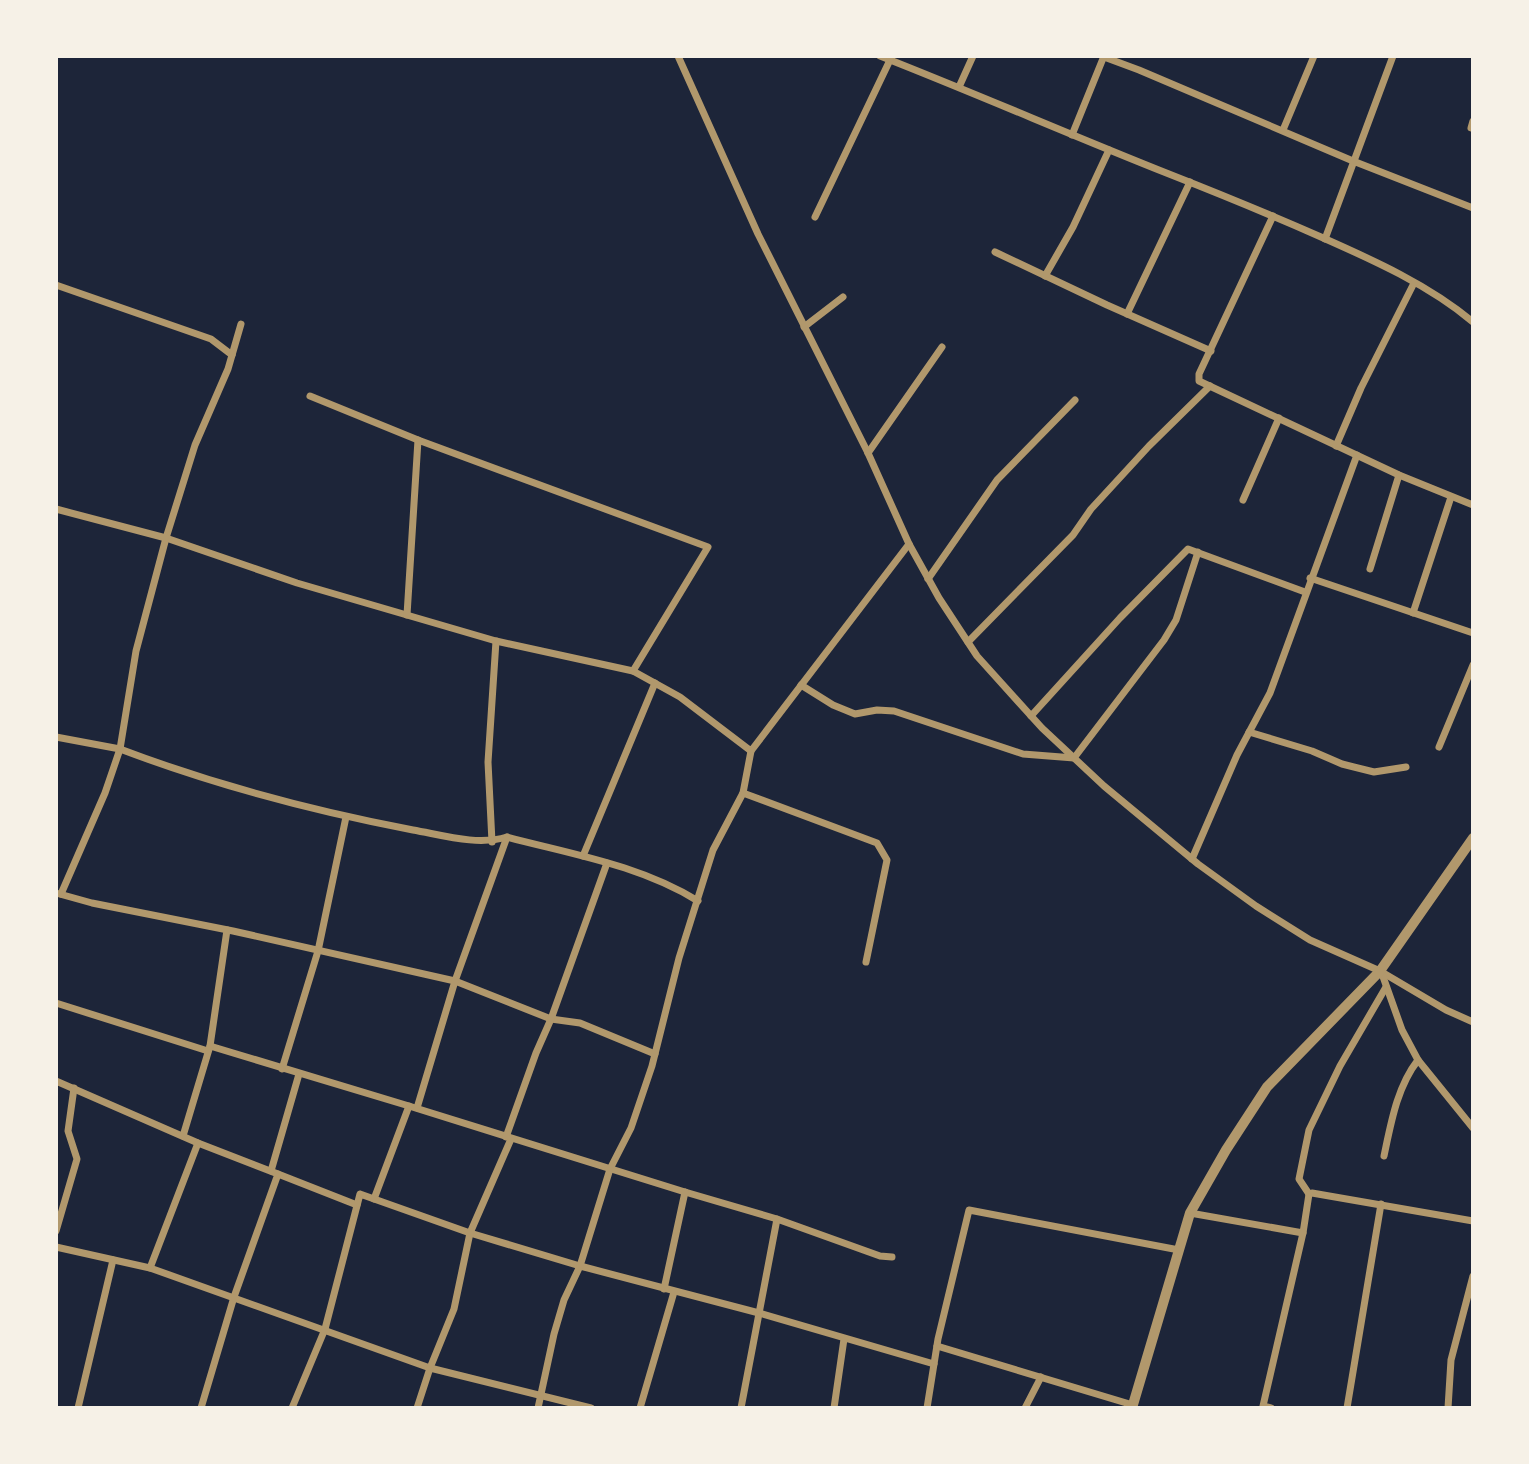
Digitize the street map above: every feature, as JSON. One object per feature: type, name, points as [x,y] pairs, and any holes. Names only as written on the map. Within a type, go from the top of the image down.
[{"type":"street","points":[[678,56],[758,234],[868,453],[909,544],[977,656],[1031,716],[1074,758],[1192,859],[1256,906],[1310,940],[1380,971],[1446,1010],[1473,1022]]},
{"type":"street","points":[[959,87],[973,56]]},
{"type":"street","points":[[1072,135],[1104,56],[1353,161],[1473,208]]},
{"type":"street","points":[[1283,130],[1314,56]]},
{"type":"street","points":[[1325,239],[1393,56]]},
{"type":"street","points":[[815,217],[884,57],[1374,260],[1473,322]]},
{"type":"street","points":[[1045,276],[1073,227],[1109,150]]},
{"type":"street","points":[[1127,314],[1190,182]]},
{"type":"street","points":[[1273,216],[1199,381],[1357,456],[1473,505]]},
{"type":"street","points":[[995,252],[1211,351]]},
{"type":"street","points":[[1336,446],[1361,388],[1414,283]]},
{"type":"street","points":[[56,285],[211,339],[232,355]]},
{"type":"street","points":[[804,327],[843,297]]},
{"type":"street","points":[[241,324],[232,355],[195,445],[166,538],[136,651],[120,750],[105,793],[59,893],[92,904],[227,930],[455,981],[551,1019],[580,1023],[655,1054]]},
{"type":"street","points":[[868,453],[942,347]]},
{"type":"street","points":[[968,642],[1073,535],[1091,509],[1210,386]]},
{"type":"street","points":[[310,396],[418,440],[708,547],[633,671]]},
{"type":"street","points":[[928,579],[997,480],[1075,401]]},
{"type":"street","points":[[1243,500],[1279,418]]},
{"type":"street","points":[[407,615],[418,440]]},
{"type":"street","points":[[1192,859],[1249,732],[1270,693],[1357,456]]},
{"type":"street","points":[[1370,569],[1399,475]]},
{"type":"street","points":[[1413,613],[1451,497]]},
{"type":"street","points":[[56,509],[166,538],[297,583],[496,641],[633,671],[680,697],[751,751]]},
{"type":"street","points":[[538,1408],[564,1300],[580,1266],[610,1169],[631,1128],[713,850],[743,793],[751,751],[909,544]]},
{"type":"street","points":[[1031,716],[1120,618],[1188,549],[1306,592]]},
{"type":"street","points":[[1074,758],[1170,630],[1176,620],[1198,552]]},
{"type":"street","points":[[1310,578],[1473,633]]},
{"type":"street","points":[[492,842],[488,762],[496,641]]},
{"type":"street","points":[[1439,747],[1473,665]]},
{"type":"street","points":[[583,856],[655,683]]},
{"type":"street","points":[[801,685],[833,705],[855,714],[877,710],[894,711],[1023,754],[1074,758]]},
{"type":"street","points":[[1249,732],[1312,751],[1342,764],[1374,772],[1406,767]]},
{"type":"street","points":[[56,737],[120,750],[172,769],[346,817],[449,837],[492,842],[507,837],[583,856],[666,883],[698,901]]},
{"type":"street","points":[[743,793],[877,843],[887,860],[866,962]]},
{"type":"street","points":[[282,1069],[318,951],[346,817]]},
{"type":"street","points":[[374,1199],[413,1107],[507,837]]},
{"type":"street","points":[[937,1346],[1133,1406],[1190,1213],[1226,1150],[1267,1087],[1380,971],[1473,838]]},
{"type":"street","points":[[417,1408],[454,1309],[470,1233],[508,1138],[536,1053],[551,1019],[607,863]]},
{"type":"street","points":[[183,1136],[209,1049],[227,930]]},
{"type":"street","points":[[1380,971],[1402,1030],[1418,1060],[1473,1128]]},
{"type":"street","points":[[1271,1408],[1264,1406],[1303,1233],[1309,1194],[1299,1179],[1309,1130],[1340,1066],[1386,987]]},
{"type":"street","points":[[56,1003],[413,1107],[777,1219],[880,1256],[892,1257]]},
{"type":"street","points":[[1384,1156],[1393,1116],[1408,1073],[1418,1060]]},
{"type":"street","points":[[201,1408],[274,1173],[299,1074]]},
{"type":"street","points":[[56,1081],[198,1143],[357,1205]]},
{"type":"street","points":[[56,1231],[77,1159],[68,1131],[74,1088]]},
{"type":"street","points":[[150,1268],[198,1143]]},
{"type":"street","points":[[664,1289],[684,1192]]},
{"type":"street","points":[[292,1408],[325,1329],[360,1194],[470,1233],[580,1266],[759,1313],[934,1364]]},
{"type":"street","points":[[1309,1194],[1473,1221]]},
{"type":"street","points":[[1347,1408],[1381,1204]]},
{"type":"street","points":[[927,1408],[937,1346],[969,1210],[1179,1250]]},
{"type":"street","points":[[1190,1213],[1303,1233]]},
{"type":"street","points":[[741,1408],[777,1219]]},
{"type":"street","points":[[56,1247],[150,1268],[430,1368],[591,1408]]},
{"type":"street","points":[[78,1408],[114,1260]]},
{"type":"street","points":[[1447,1408],[1451,1360],[1473,1276]]},
{"type":"street","points":[[640,1408],[674,1292]]},
{"type":"street","points":[[834,1408],[844,1339]]},
{"type":"street","points":[[1025,1408],[1041,1377]]},
{"type":"shaded area","points":[[56,56],[1473,56],[1473,1408],[56,1408]]}]
